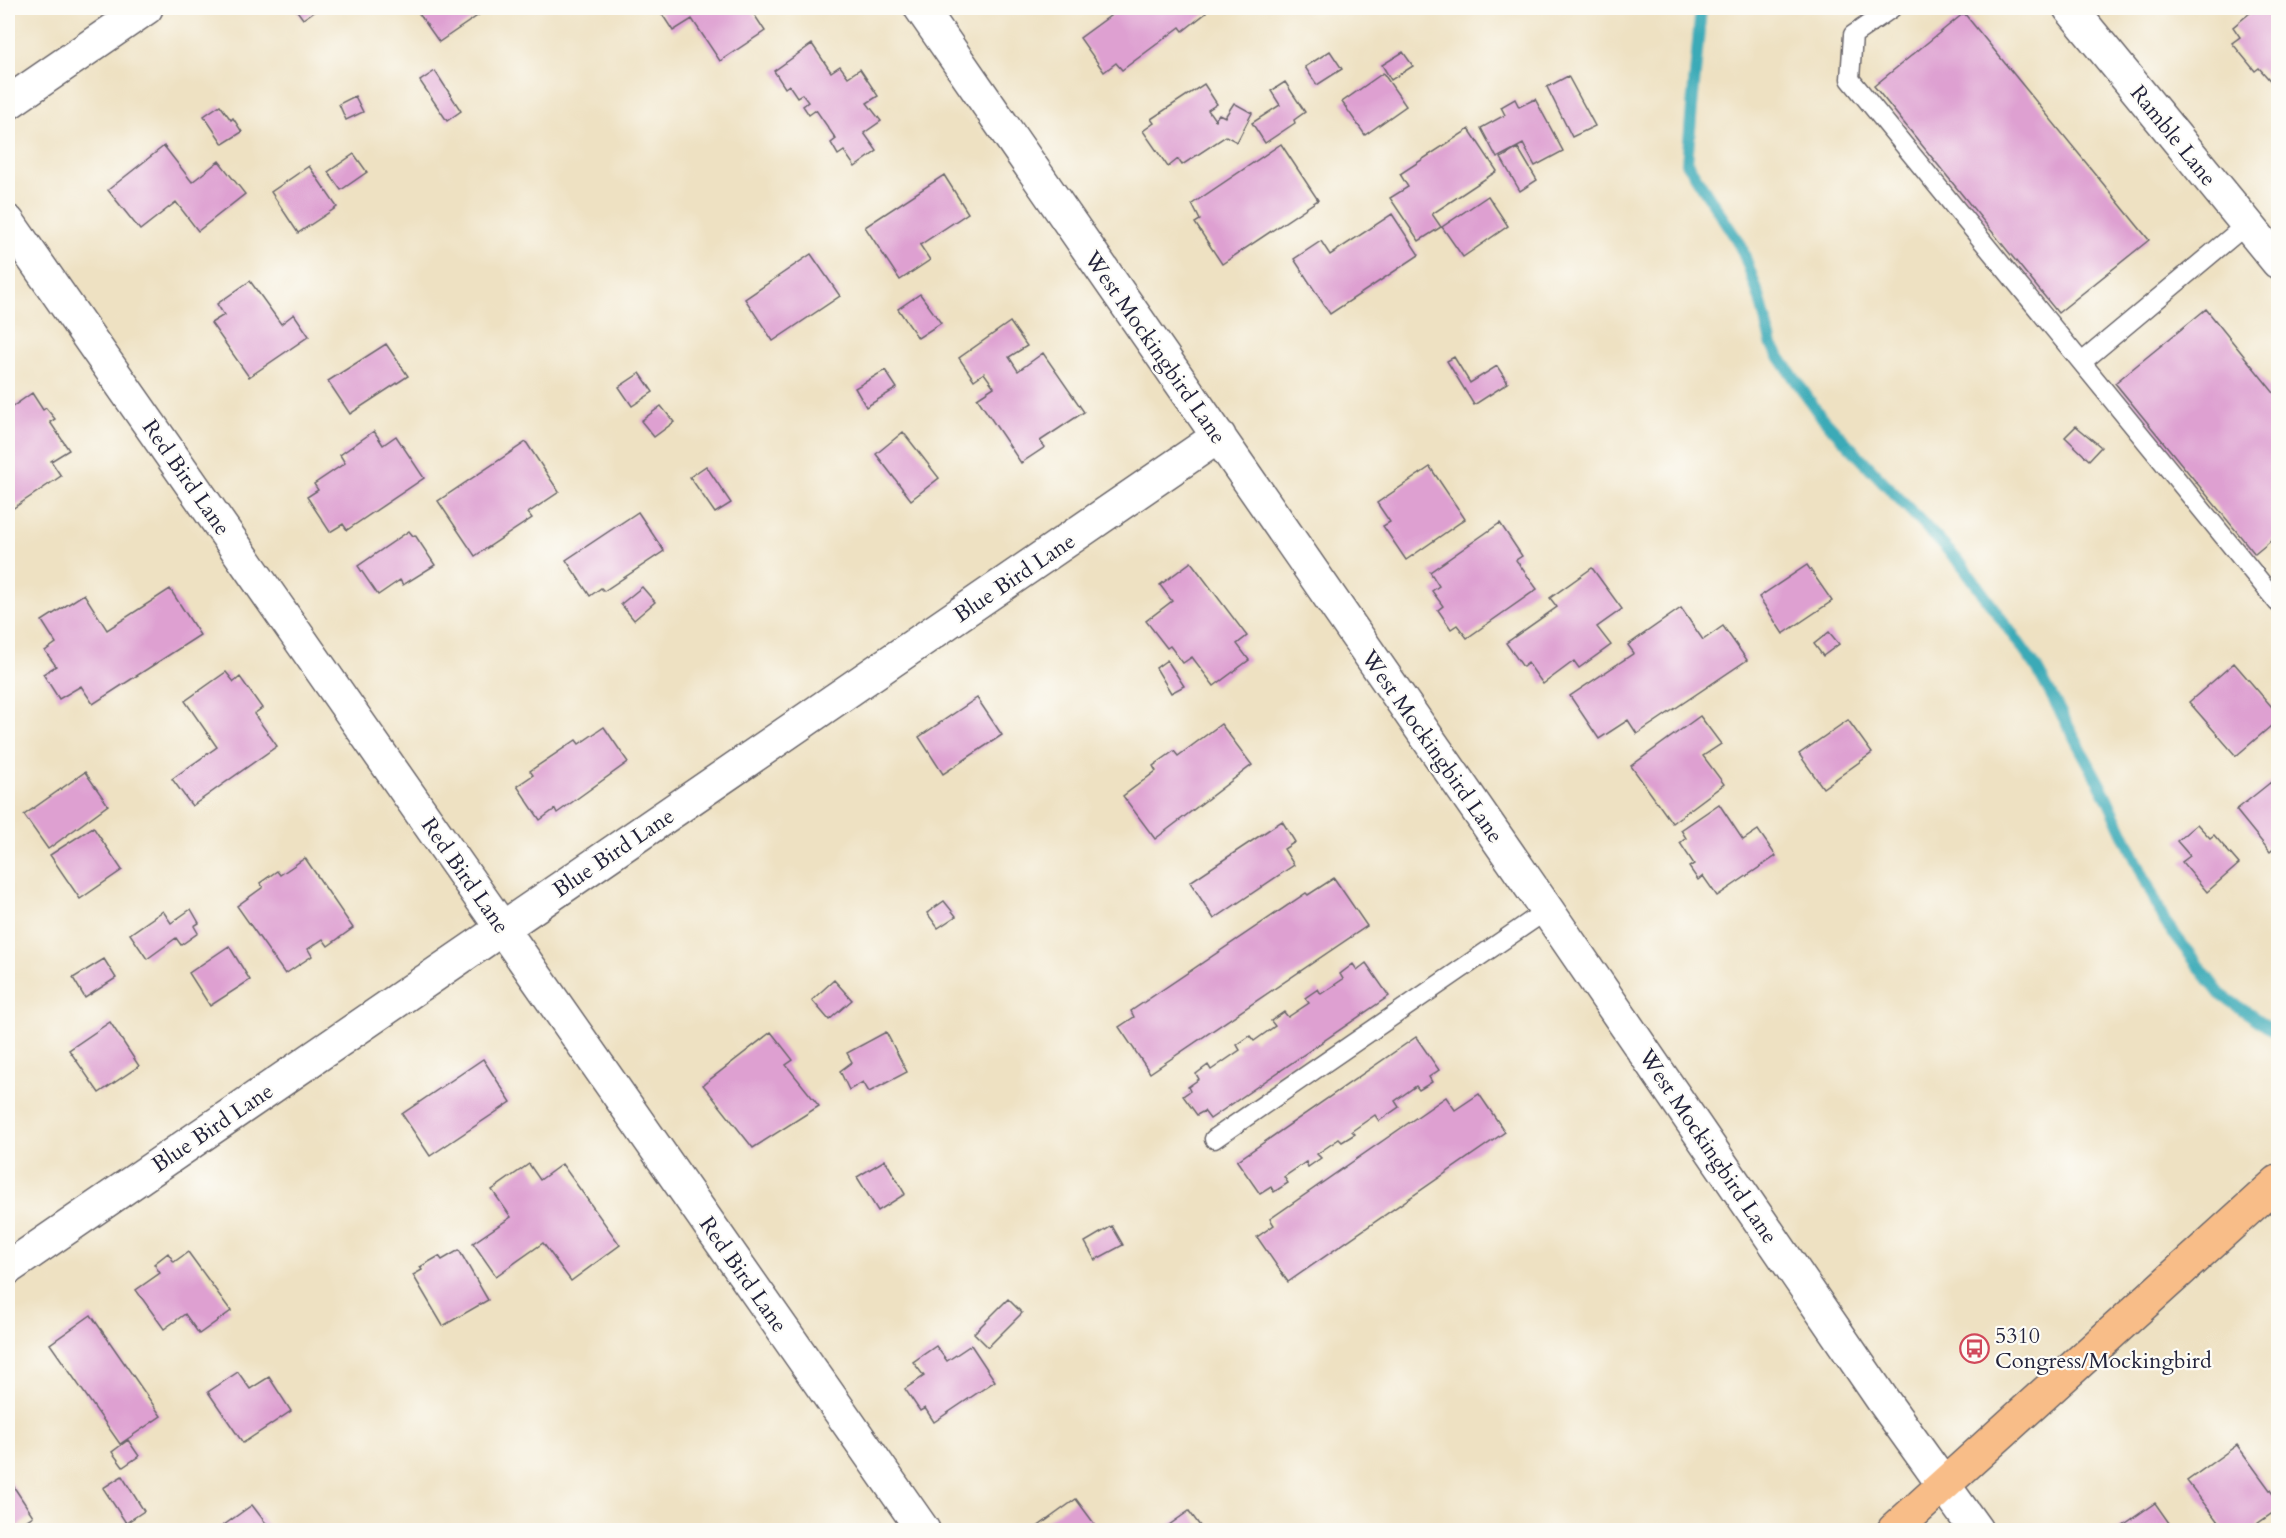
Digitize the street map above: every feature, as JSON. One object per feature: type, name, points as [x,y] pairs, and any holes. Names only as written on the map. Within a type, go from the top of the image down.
[{"type":"main road","points":[[1894,1530],[2276,1185]]},
{"type":"street","points":[[8,103],[146,8]]},
{"type":"street","name":"West Mockingbird Lane","points":[[921,8],[1547,910],[1876,1389],[1976,1530]]},
{"type":"street","name":"Ramble Lane","points":[[2070,8],[2278,262]]},
{"type":"street","name":"Red Bird Lane","points":[[8,222],[923,1530]]},
{"type":"street","name":"Blue Bird Lane","points":[[8,1268],[1219,436]]},
{"type":"lane","points":[[1892,8],[1853,35],[1850,79],[2278,602]]},
{"type":"lane","points":[[2082,362],[2247,224]]},
{"type":"lane","points":[[1214,1139],[1547,910]]},
{"type":"building","points":[[295,8],[319,8],[303,19]]},
{"type":"building","points":[[415,8],[480,8],[483,12],[439,42]]},
{"type":"building","points":[[658,8],[750,8],[765,31],[720,61],[692,19],[673,31]]},
{"type":"building","points":[[1121,8],[1206,8],[1203,9],[1206,13],[1183,31],[1180,27],[1122,70],[1116,63],[1104,72],[1080,38]]},
{"type":"building","points":[[2256,8],[2278,8],[2278,82],[2275,86],[2259,68],[2255,71],[2232,43],[2240,37],[2233,27]]},
{"type":"building","points":[[1964,13],[2149,240],[2058,313],[1874,86]]},
{"type":"building","points":[[812,44],[831,72],[840,66],[848,77],[860,69],[878,96],[867,103],[881,121],[864,133],[877,151],[855,167],[844,151],[838,155],[831,143],[836,139],[816,110],[809,115],[803,106],[808,102],[802,94],[797,97],[789,85],[785,88],[774,71]]},
{"type":"building","points":[[1330,51],[1342,69],[1317,85],[1305,67]]},
{"type":"building","points":[[1403,52],[1413,66],[1391,80],[1382,65]]},
{"type":"building","points":[[435,71],[461,111],[447,121],[420,81]]},
{"type":"building","points":[[1383,73],[1406,106],[1365,135],[1342,102]]},
{"type":"building","points":[[1568,76],[1595,126],[1572,137],[1547,87]]},
{"type":"building","points":[[1285,82],[1305,112],[1294,120],[1295,123],[1265,143],[1252,123],[1280,105],[1271,91]]},
{"type":"building","points":[[1204,84],[1217,104],[1208,110],[1215,120],[1219,114],[1225,117],[1234,103],[1252,113],[1237,142],[1226,136],[1182,165],[1178,159],[1168,167],[1143,131],[1154,123],[1151,119]]},
{"type":"building","points":[[355,96],[363,112],[346,120],[339,104]]},
{"type":"building","points":[[1515,99],[1519,107],[1535,99],[1563,151],[1535,166],[1523,144],[1497,158],[1481,128],[1505,115],[1501,107]]},
{"type":"building","points":[[220,105],[231,120],[233,118],[242,132],[223,144],[204,116]]},
{"type":"building","points":[[1469,129],[1497,171],[1432,214],[1441,227],[1419,241],[1390,198],[1408,187],[1400,174]]},
{"type":"building","points":[[1281,144],[1318,200],[1222,264],[1195,223],[1200,220],[1192,204]]},
{"type":"building","points":[[164,146],[192,182],[219,161],[245,194],[198,231],[176,202],[140,230],[108,190]]},
{"type":"building","points":[[1518,148],[1537,180],[1520,191],[1501,158]]},
{"type":"building","points":[[354,154],[367,172],[341,190],[328,172]]},
{"type":"building","points":[[309,166],[337,207],[298,233],[271,192]]},
{"type":"building","points":[[944,175],[968,213],[920,245],[930,260],[900,280],[865,227]]},
{"type":"building","points":[[1488,196],[1508,226],[1463,257],[1442,227]]},
{"type":"building","points":[[1392,214],[1419,255],[1330,314],[1294,259],[1321,241],[1330,255]]},
{"type":"building","points":[[811,254],[840,296],[773,341],[745,299]]},
{"type":"building","points":[[250,281],[281,324],[294,314],[309,336],[249,377],[211,323],[224,315],[217,304]]},
{"type":"building","points":[[920,294],[941,323],[918,338],[898,309]]},
{"type":"building","points":[[2206,309],[2278,398],[2278,535],[2255,554],[2115,383]]},
{"type":"building","points":[[1010,322],[1027,346],[1009,357],[1018,371],[1043,353],[1084,412],[1040,441],[1045,447],[1021,463],[977,398],[994,387],[984,373],[974,380],[959,358]]},
{"type":"building","points":[[386,344],[408,376],[350,414],[328,381]]},
{"type":"building","points":[[1454,357],[1470,383],[1497,366],[1508,383],[1474,405],[1447,361]]},
{"type":"building","points":[[885,370],[897,388],[866,407],[855,388]]},
{"type":"building","points":[[640,373],[653,392],[632,406],[619,387]]},
{"type":"building","points":[[32,393],[43,410],[46,408],[55,419],[50,422],[69,450],[51,461],[61,476],[12,509],[8,503],[8,410]]},
{"type":"building","points":[[661,406],[674,422],[654,437],[641,421]]},
{"type":"building","points":[[2076,426],[2101,447],[2089,460],[2065,437]]},
{"type":"building","points":[[374,431],[383,445],[396,436],[424,478],[347,530],[343,524],[330,532],[307,497],[318,490],[314,484],[345,463],[340,455]]},
{"type":"building","points":[[903,432],[939,478],[911,500],[876,454]]},
{"type":"building","points":[[526,442],[559,492],[528,513],[532,518],[475,556],[438,501]]},
{"type":"building","points":[[706,466],[731,503],[715,513],[690,477]]},
{"type":"building","points":[[1430,467],[1465,519],[1406,560],[1383,526],[1390,522],[1377,503]]},
{"type":"building","points":[[638,512],[664,551],[604,591],[601,588],[590,596],[566,560]]},
{"type":"building","points":[[1500,523],[1522,556],[1516,560],[1537,589],[1467,638],[1457,625],[1451,629],[1438,610],[1443,606],[1432,591],[1439,586],[1430,572]]},
{"type":"building","points":[[409,531],[413,536],[415,535],[435,565],[403,585],[400,580],[378,595],[358,566]]},
{"type":"building","points":[[1191,562],[1247,636],[1237,644],[1249,660],[1214,686],[1192,657],[1183,663],[1170,646],[1167,648],[1146,621],[1172,601],[1160,585]]},
{"type":"building","points":[[1807,565],[1832,601],[1783,634],[1759,597]]},
{"type":"building","points":[[1592,568],[1622,609],[1597,627],[1611,645],[1579,668],[1574,661],[1543,684],[1528,663],[1523,667],[1506,643],[1557,607],[1550,598]]},
{"type":"building","points":[[642,587],[655,602],[634,620],[621,604]]},
{"type":"building","points":[[170,589],[200,635],[93,704],[81,686],[59,699],[43,674],[56,666],[45,651],[56,643],[42,621],[84,594],[107,630]]},
{"type":"building","points":[[1681,608],[1703,640],[1723,626],[1747,660],[1637,734],[1628,720],[1599,739],[1570,696],[1634,653],[1628,645]]},
{"type":"building","points":[[1829,632],[1839,644],[1823,656],[1814,644]]},
{"type":"building","points":[[1167,660],[1184,686],[1171,693],[1156,668]]},
{"type":"building","points":[[2234,663],[2278,714],[2278,720],[2236,756],[2189,702]]},
{"type":"building","points":[[226,672],[234,682],[240,677],[262,708],[254,714],[277,746],[192,806],[172,779],[217,747],[185,701]]},
{"type":"building","points":[[977,698],[1002,735],[943,774],[919,737]]},
{"type":"building","points":[[1700,716],[1721,744],[1703,756],[1724,784],[1672,823],[1631,766]]},
{"type":"building","points":[[1848,720],[1872,753],[1823,788],[1799,754]]},
{"type":"building","points":[[1221,724],[1252,765],[1155,839],[1123,796],[1156,771],[1153,766],[1174,751],[1178,756]]},
{"type":"building","points":[[604,727],[628,762],[557,813],[555,809],[540,820],[517,786],[533,775],[530,771],[576,740],[579,744]]},
{"type":"building","points":[[85,772],[108,805],[48,849],[24,815]]},
{"type":"building","points":[[2271,782],[2278,792],[2278,845],[2270,852],[2236,810]]},
{"type":"building","points":[[1719,804],[1743,840],[1758,830],[1776,856],[1717,896],[1703,876],[1698,880],[1689,867],[1694,864],[1680,843],[1686,838],[1681,830]]},
{"type":"building","points":[[1282,821],[1295,842],[1284,849],[1294,865],[1214,919],[1190,882]]},
{"type":"building","points":[[2197,824],[2210,838],[2214,835],[2239,864],[2207,892],[2182,862],[2190,856],[2177,841]]},
{"type":"building","points":[[93,827],[122,870],[80,899],[50,855]]},
{"type":"building","points":[[305,858],[353,928],[328,946],[323,939],[308,949],[312,956],[285,974],[237,906],[263,887],[260,883],[277,871],[280,875]]},
{"type":"building","points":[[1334,878],[1367,926],[1150,1073],[1119,1027],[1134,1017],[1131,1011],[1306,893],[1308,895]]},
{"type":"building","points":[[944,901],[956,916],[938,928],[927,913]]},
{"type":"building","points":[[191,909],[199,923],[194,926],[198,933],[181,945],[176,938],[147,959],[130,934],[163,911],[171,923]]},
{"type":"building","points":[[229,946],[250,980],[210,1006],[189,973]]},
{"type":"building","points":[[104,959],[116,978],[85,998],[73,978]]},
{"type":"building","points":[[1366,963],[1389,996],[1210,1119],[1204,1111],[1197,1115],[1183,1096],[1190,1091],[1188,1087],[1199,1079],[1196,1074],[1208,1065],[1211,1070],[1240,1050],[1237,1045],[1250,1036],[1254,1041],[1275,1026],[1271,1021],[1284,1012],[1288,1017],[1309,1003],[1305,998],[1318,989],[1321,994],[1343,979],[1340,974],[1353,964],[1357,970]]},
{"type":"building","points":[[834,980],[852,1000],[829,1020],[812,1000]]},
{"type":"building","points":[[110,1022],[139,1066],[99,1093],[69,1050]]},
{"type":"building","points":[[771,1032],[793,1060],[786,1065],[819,1106],[753,1148],[703,1085]]},
{"type":"building","points":[[886,1032],[907,1072],[869,1092],[863,1082],[849,1090],[840,1071],[852,1062],[847,1053]]},
{"type":"building","points":[[1416,1037],[1439,1070],[1429,1077],[1432,1082],[1419,1090],[1416,1086],[1395,1101],[1399,1107],[1379,1121],[1375,1115],[1352,1131],[1355,1134],[1342,1142],[1339,1139],[1317,1154],[1321,1158],[1308,1167],[1306,1162],[1284,1177],[1288,1183],[1274,1192],[1271,1187],[1260,1194],[1237,1161]]},
{"type":"building","points":[[483,1059],[511,1102],[430,1156],[402,1114]]},
{"type":"building","points":[[1479,1094],[1505,1132],[1288,1282],[1257,1237],[1274,1225],[1270,1219],[1446,1097],[1455,1110]]},
{"type":"building","points":[[885,1160],[905,1194],[878,1211],[857,1177]]},
{"type":"building","points":[[529,1164],[540,1180],[562,1164],[620,1245],[571,1281],[543,1243],[496,1276],[473,1243],[511,1217],[492,1190]]},
{"type":"building","points":[[1112,1226],[1123,1245],[1095,1260],[1085,1242]]},
{"type":"building","points":[[459,1250],[488,1300],[443,1326],[413,1275],[422,1270],[420,1267],[439,1256],[442,1260]]},
{"type":"building","points":[[188,1252],[231,1311],[199,1334],[185,1314],[164,1329],[136,1290],[160,1273],[154,1264],[168,1253],[174,1262]]},
{"type":"building","points":[[1008,1299],[1022,1313],[988,1347],[974,1333]]},
{"type":"building","points":[[91,1315],[161,1416],[120,1444],[50,1344]]},
{"type":"building","points":[[971,1345],[995,1381],[934,1422],[925,1408],[920,1411],[905,1389],[924,1376],[913,1362],[936,1346],[947,1361]]},
{"type":"building","points":[[238,1372],[250,1389],[269,1377],[291,1411],[243,1443],[208,1392]]},
{"type":"building","points":[[128,1440],[139,1456],[123,1467],[112,1452]]},
{"type":"building","points":[[2237,1445],[2278,1501],[2278,1509],[2257,1524],[2260,1530],[2224,1530],[2187,1481]]},
{"type":"building","points":[[122,1476],[144,1511],[126,1523],[103,1488]]},
{"type":"building","points":[[8,1478],[33,1516],[12,1530],[8,1530]]},
{"type":"building","points":[[1076,1499],[1099,1530],[1033,1530]]},
{"type":"building","points":[[2155,1503],[2174,1530],[2116,1530]]},
{"type":"building","points":[[252,1505],[271,1530],[217,1530]]},
{"type":"building","points":[[1189,1511],[1203,1530],[1162,1530]]},
{"type":"waterway","points":[[1701,8],[1687,163],[1741,246],[1760,299],[1772,346],[1819,414],[1963,566],[2036,667],[2105,794],[2165,922],[2220,994],[2278,1034]]},
{"type":"place","name":"5310 Congress/Mockingbird","points":[[1974,1348]]}]
